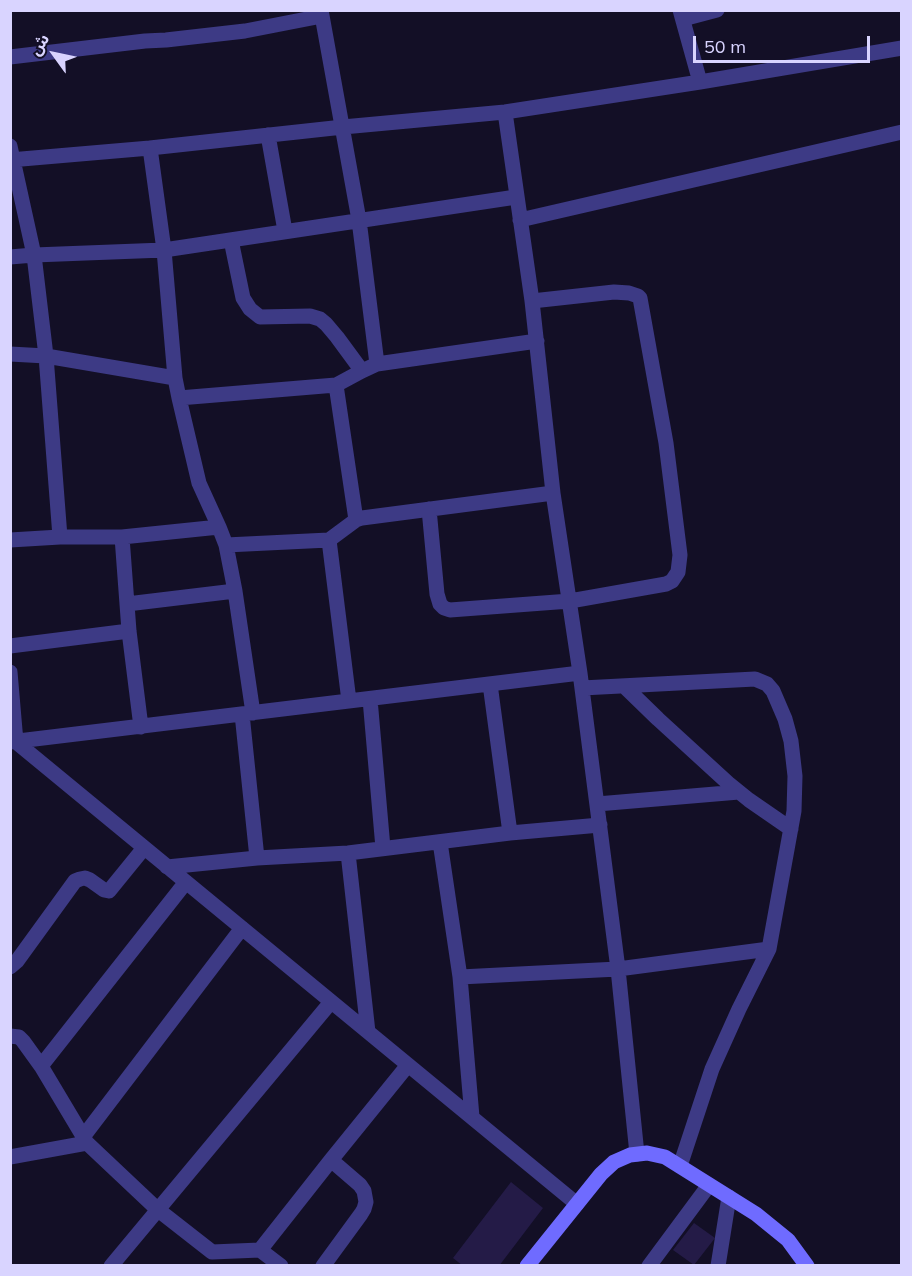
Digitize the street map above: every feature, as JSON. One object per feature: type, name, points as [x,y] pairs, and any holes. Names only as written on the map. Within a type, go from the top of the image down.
[{"type":"street","points":[[700,82],[681,15],[717,10]]},
{"type":"street","points":[[10,57],[145,40],[245,31],[321,13],[359,220],[376,364]]},
{"type":"street","points":[[60,537],[46,356],[34,255],[12,156],[150,148],[505,112],[902,48]]},
{"type":"street","points":[[505,112],[532,300],[553,493],[600,825],[637,1154]]},
{"type":"street","points":[[520,220],[902,132]]},
{"type":"street","points":[[268,135],[285,231]]},
{"type":"street","points":[[150,148],[164,250],[178,398],[199,483],[226,545],[235,591],[248,714],[257,858]]},
{"type":"street","points":[[10,257],[164,250],[516,197]]},
{"type":"street","points":[[231,240],[243,298],[250,309],[256,315],[266,318],[310,316],[320,319],[337,337],[362,371]]},
{"type":"street","points":[[429,509],[438,600],[444,608],[450,610],[570,601],[666,584],[672,581],[678,572],[680,555],[678,533],[666,443],[640,298],[629,293],[614,292],[532,300]]},
{"type":"street","points":[[178,398],[336,385],[376,364],[537,341]]},
{"type":"street","points":[[10,354],[46,356],[175,378]]},
{"type":"street","points":[[336,385],[356,520]]},
{"type":"street","points":[[226,545],[329,540],[362,518],[553,493]]},
{"type":"street","points":[[10,540],[122,537],[219,527]]},
{"type":"street","points":[[122,537],[129,630],[141,726]]},
{"type":"street","points":[[329,540],[349,701]]},
{"type":"street","points":[[127,604],[235,591]]},
{"type":"street","points":[[10,646],[129,630]]},
{"type":"street","points":[[10,672],[13,742],[577,1203]]},
{"type":"street","points":[[13,742],[490,684],[581,681],[624,686],[749,678],[761,680],[774,691],[781,705],[791,741],[795,776],[794,811],[769,948],[712,1069],[680,1166]]},
{"type":"street","points":[[490,684],[510,833]]},
{"type":"street","points":[[624,686],[739,792],[791,829]]},
{"type":"street","points":[[370,699],[383,848]]},
{"type":"street","points":[[597,804],[739,792]]},
{"type":"street","points":[[167,867],[257,858],[348,853],[510,833],[600,825]]},
{"type":"street","points":[[440,842],[460,978],[472,1117]]},
{"type":"street","points":[[10,967],[17,961],[75,881],[85,878],[109,891],[144,848]]},
{"type":"street","points":[[348,853],[368,1032]]},
{"type":"street","points":[[41,1066],[186,882]]},
{"type":"street","points":[[10,1157],[85,1140],[242,928]]},
{"type":"street","points":[[460,978],[618,969],[769,948]]},
{"type":"street","points":[[111,1266],[330,1002]]},
{"type":"street","points":[[10,1035],[21,1039],[41,1066],[85,1140],[157,1209],[212,1252],[260,1250],[281,1266]]},
{"type":"street","points":[[260,1250],[408,1065]]},
{"type":"street","points":[[527,1266],[601,1174],[614,1162],[630,1155],[647,1153],[664,1157],[756,1214],[788,1240],[807,1266]]},
{"type":"street","points":[[323,1266],[361,1214],[366,1202],[360,1185],[331,1160]]},
{"type":"street","points":[[649,1266],[709,1185]]},
{"type":"street","points":[[718,1266],[729,1197]]},
{"type":"building","points":[[511,1182],[543,1208],[499,1266],[463,1266],[453,1258]]},
{"type":"building","points":[[694,1223],[715,1238],[694,1265],[673,1250]]}]
